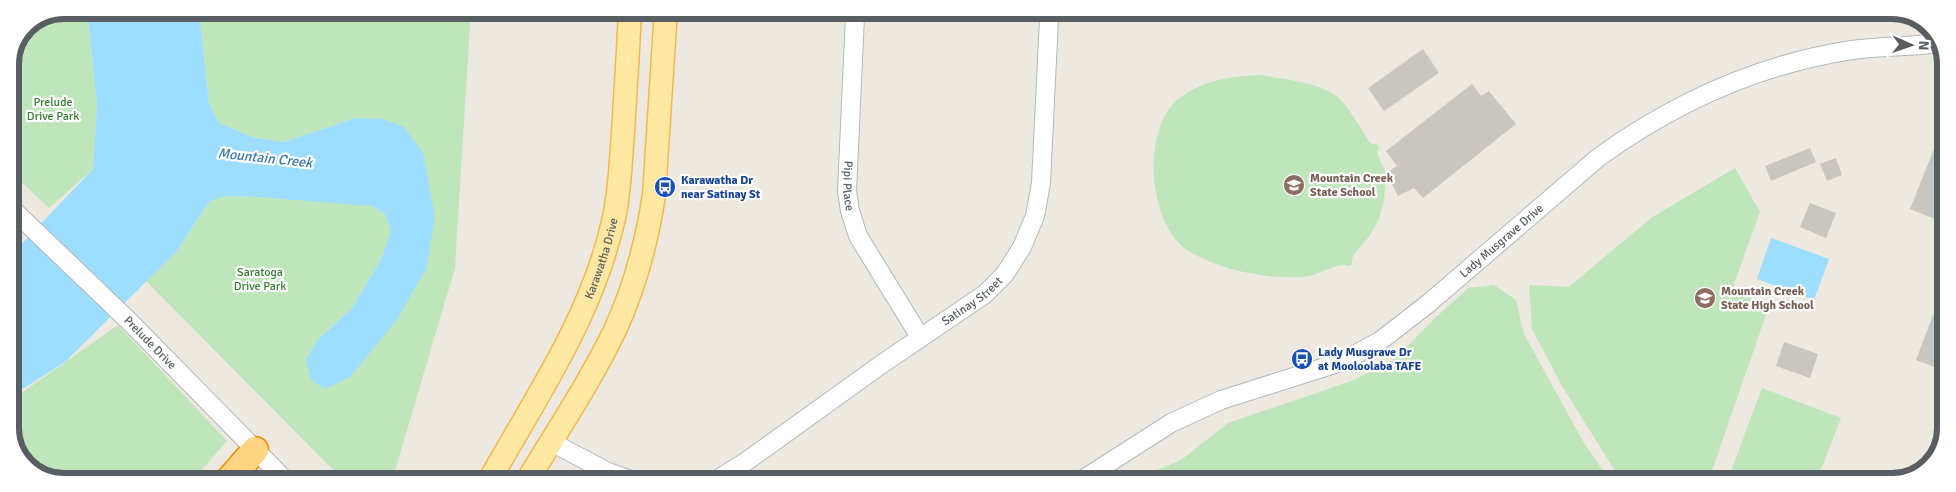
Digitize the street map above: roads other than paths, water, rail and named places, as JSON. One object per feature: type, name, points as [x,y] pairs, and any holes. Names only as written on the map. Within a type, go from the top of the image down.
[{"type":"highway","points":[[235,473],[254,450]]},
{"type":"main road","name":"Karawatha Drive","points":[[494,473],[570,340],[589,299],[603,258],[614,220],[619,182],[629,19]]},
{"type":"main road","points":[[532,473],[616,329],[628,299],[645,244],[655,186],[665,19]]},
{"type":"street","name":"Pipi Place","points":[[855,19],[847,191],[850,211],[858,236],[920,337]]},
{"type":"street","name":"Satinay Street","points":[[728,473],[920,337],[985,294],[1005,274],[1022,248],[1035,216],[1041,183],[1049,19]]},
{"type":"street","name":"Lady Musgrave Drive","points":[[1093,473],[1171,422],[1221,400],[1341,362],[1380,341],[1429,303],[1599,157],[1628,136],[1673,109],[1742,78],[1795,62],[1853,50],[1933,44]]},
{"type":"street","name":"Prelude Drive","points":[[19,216],[130,322],[278,473]]},
{"type":"street","points":[[551,442],[613,473]]},
{"type":"water","name":"Mountain Creek","points":[[88,19],[200,19],[209,103],[219,123],[252,137],[284,142],[355,118],[383,119],[404,127],[423,153],[435,217],[426,269],[396,321],[350,377],[325,389],[311,380],[306,360],[318,339],[352,308],[381,259],[391,231],[385,214],[372,206],[223,196],[209,202],[177,251],[65,362],[19,391],[19,247],[93,169],[97,105]]},
{"type":"water","points":[[1771,238],[1829,259],[1814,300],[1757,279]]},
{"type":"place","name":"Mountain Creek State School","points":[[1294,185]]},
{"type":"place","name":"Karawatha Dr near Satinay St","points":[[665,187]]},
{"type":"place","name":"Mountain Creek State High School","points":[[1705,298]]},
{"type":"place","name":"Lady Musgrave Dr at Mooloolaba TAFE","points":[[1302,359]]},
{"type":"park label","name":"Prelude Drive Park","points":[[53,109]]},
{"type":"park label","name":"Saratoga Drive Park","points":[[260,279]]}]
